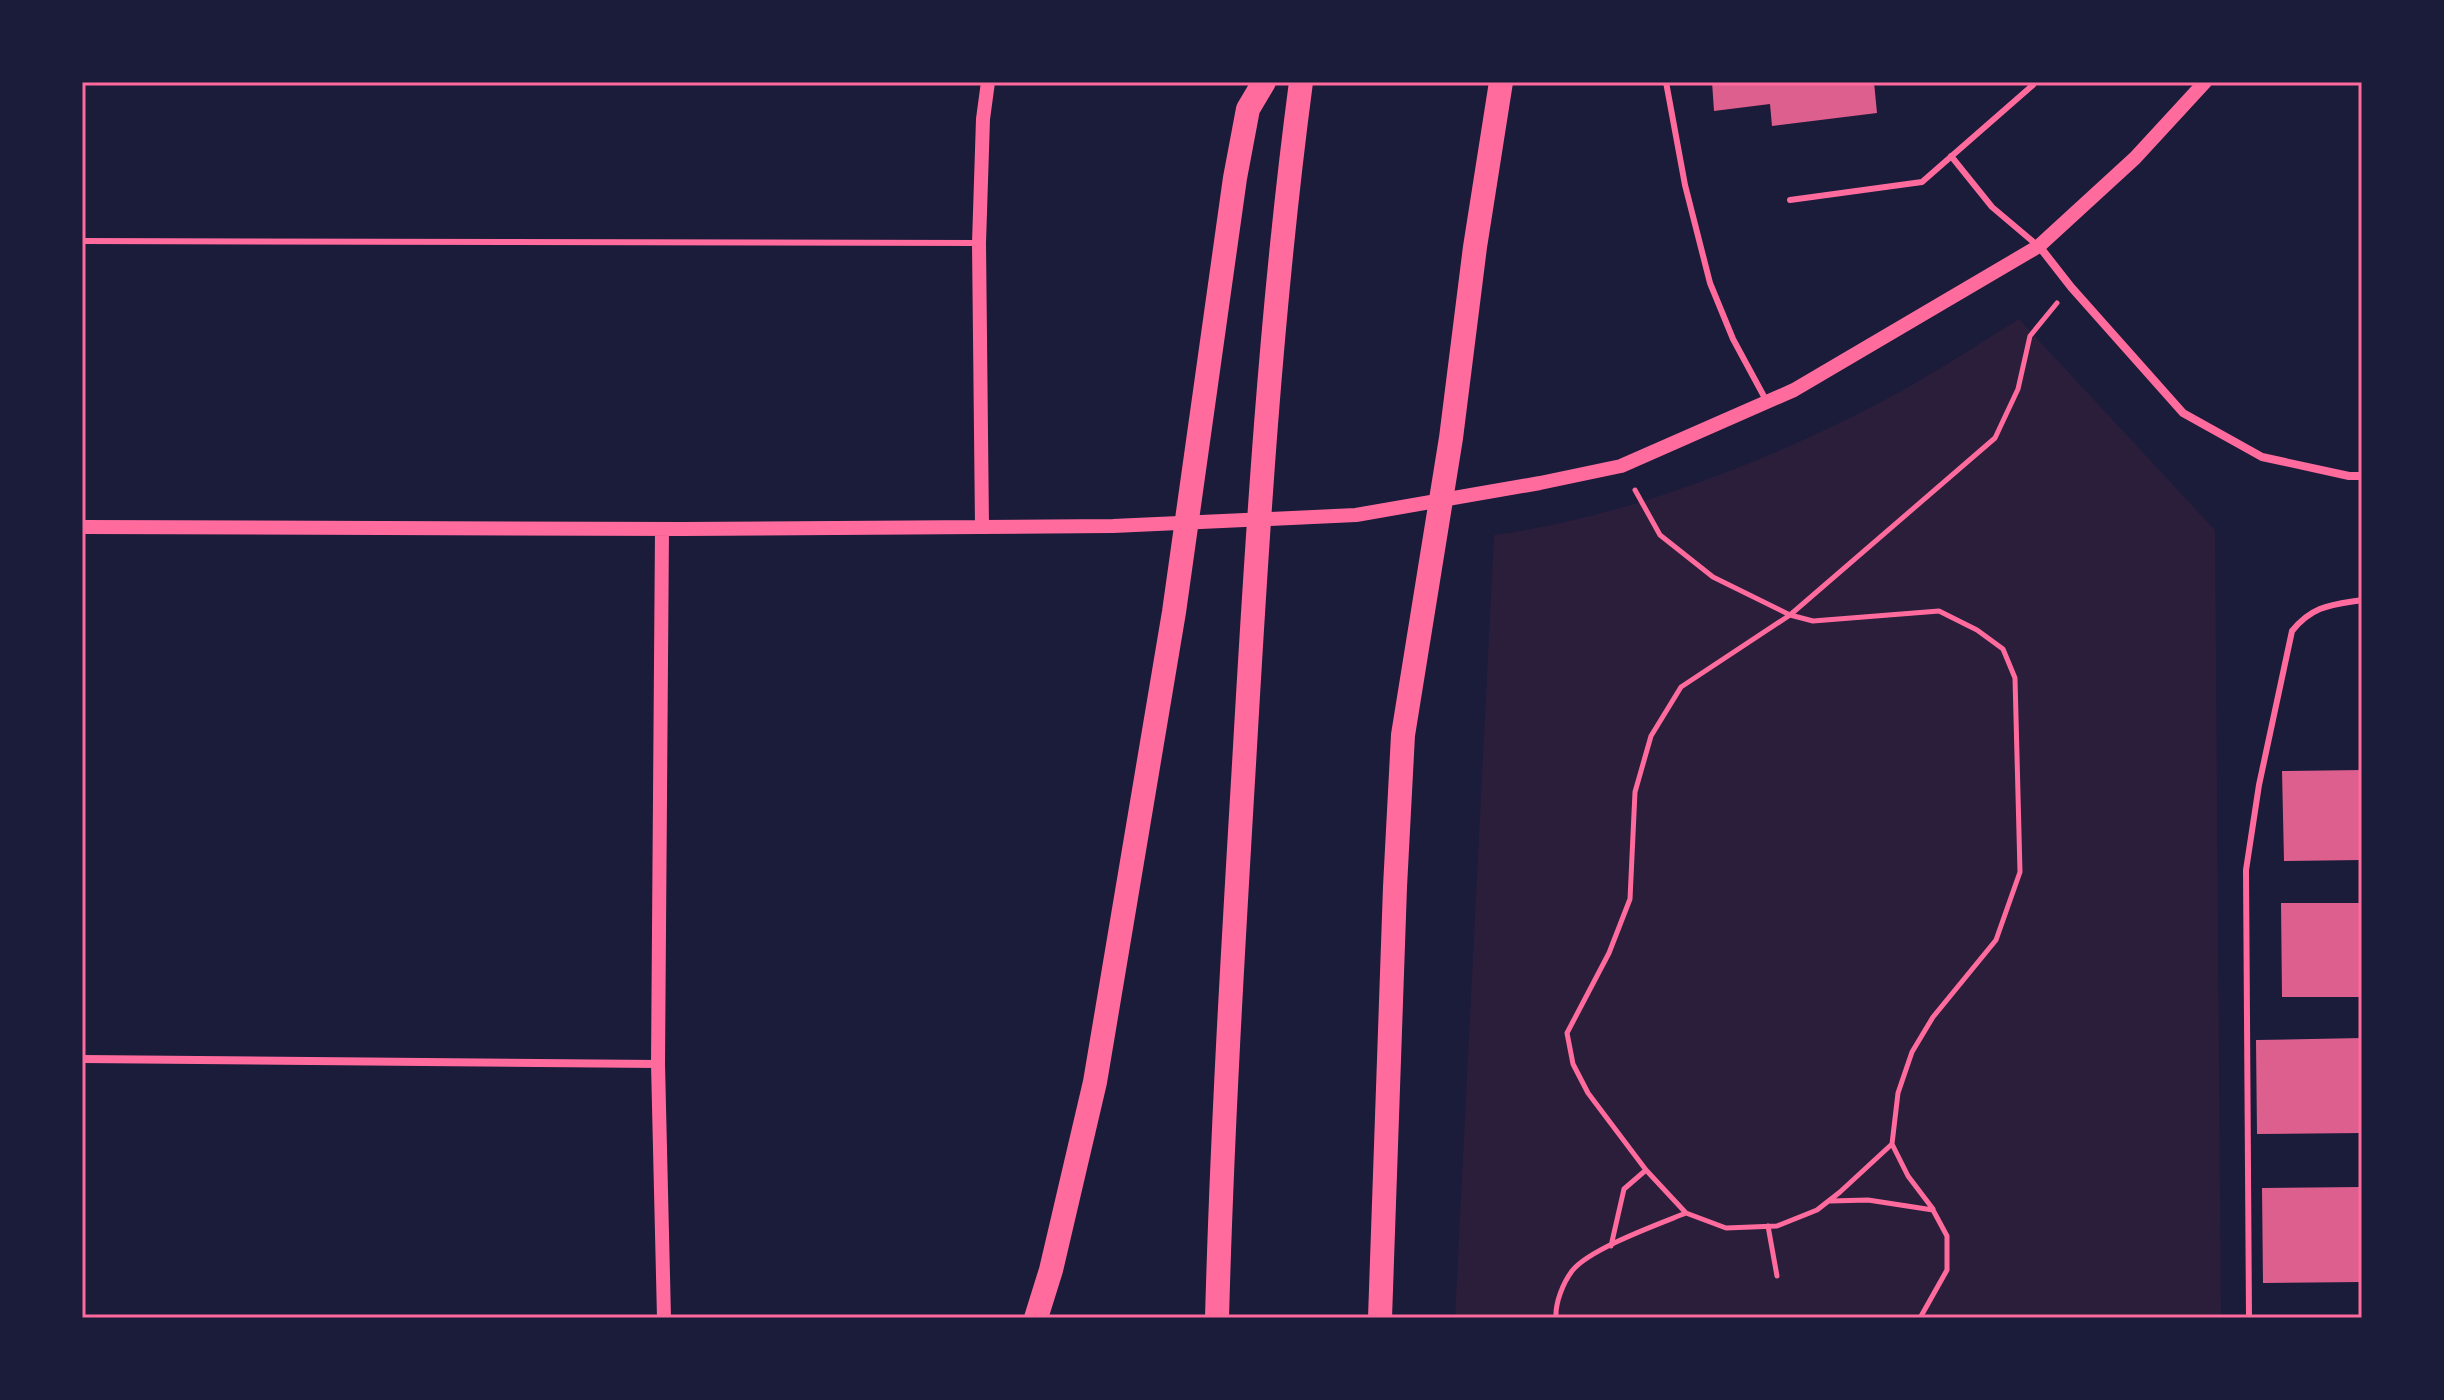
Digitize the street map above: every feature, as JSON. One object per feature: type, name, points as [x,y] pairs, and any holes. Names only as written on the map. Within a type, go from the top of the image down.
[{"type":"highway","points":[[1036,1318],[1051,1270],[1095,1082],[1174,612],[1235,178],[1248,109],[1264,82]]},
{"type":"highway","points":[[1217,1318],[1221,1149],[1254,583],[1287,188],[1301,82]]},
{"type":"highway","points":[[1380,1318],[1403,735],[1451,438],[1475,247],[1501,82]]},
{"type":"street","points":[[982,527],[979,243],[983,119],[988,82]]},
{"type":"street","points":[[82,527],[662,529],[1113,526],[1356,515],[1540,483],[1621,466],[1794,390],[2039,246],[2135,158],[2205,82]]},
{"type":"street","points":[[2039,246],[2071,287],[2183,413],[2262,457],[2349,476],[2362,476]]},
{"type":"street","points":[[662,529],[658,1064],[664,1318]]},
{"type":"street","points":[[82,1059],[658,1064]]},
{"type":"lane","points":[[1666,82],[1685,185],[1710,283],[1733,339],[1767,402]]},
{"type":"lane","points":[[1790,200],[1922,182],[2034,82]]},
{"type":"lane","points":[[1951,156],[1992,207],[2039,246]]},
{"type":"lane","points":[[82,241],[979,243]]},
{"type":"lane","points":[[2249,1318],[2246,870],[2259,785],[2292,631],[2303,618],[2324,606],[2362,600]]},
{"type":"path","points":[[1892,1144],[1817,1210],[1777,1226],[1726,1228],[1686,1213],[1646,1170],[1588,1093],[1573,1064],[1567,1033],[1609,953],[1630,899],[1635,792],[1651,736],[1681,687],[1790,615],[1995,438],[2018,389],[2030,336],[2071,287]]},
{"type":"path","points":[[1621,466],[1660,535],[1713,577],[1790,615],[1813,621],[1939,611],[1977,630],[2003,649],[2015,678],[2020,872],[1996,940],[1933,1017],[1912,1052],[1898,1093],[1892,1144],[1908,1176],[1933,1210],[1947,1236],[1947,1270],[1920,1318]]},
{"type":"path","points":[[1611,1246],[1624,1189],[1646,1170]]},
{"type":"path","points":[[1829,1201],[1868,1200],[1933,1210]]},
{"type":"path","points":[[1556,1318],[1555,1305],[1573,1270],[1611,1246],[1686,1213]]},
{"type":"path","points":[[1768,1226],[1777,1276]]},
{"type":"shaded area","points":[[2019,319],[2215,530],[2221,1318],[1455,1318],[1494,535],[1596,515],[1648,500],[1750,463],[1894,395]]},
{"type":"building","points":[[1712,82],[1874,82],[1877,113],[1772,126],[1770,104],[1714,111]]},
{"type":"building","points":[[2362,770],[2362,860],[2284,861],[2282,771]]},
{"type":"building","points":[[2281,903],[2362,903],[2362,997],[2282,997]]},
{"type":"building","points":[[2362,1038],[2362,1133],[2257,1134],[2256,1040]]},
{"type":"building","points":[[2362,1187],[2362,1282],[2263,1283],[2262,1188]]}]
